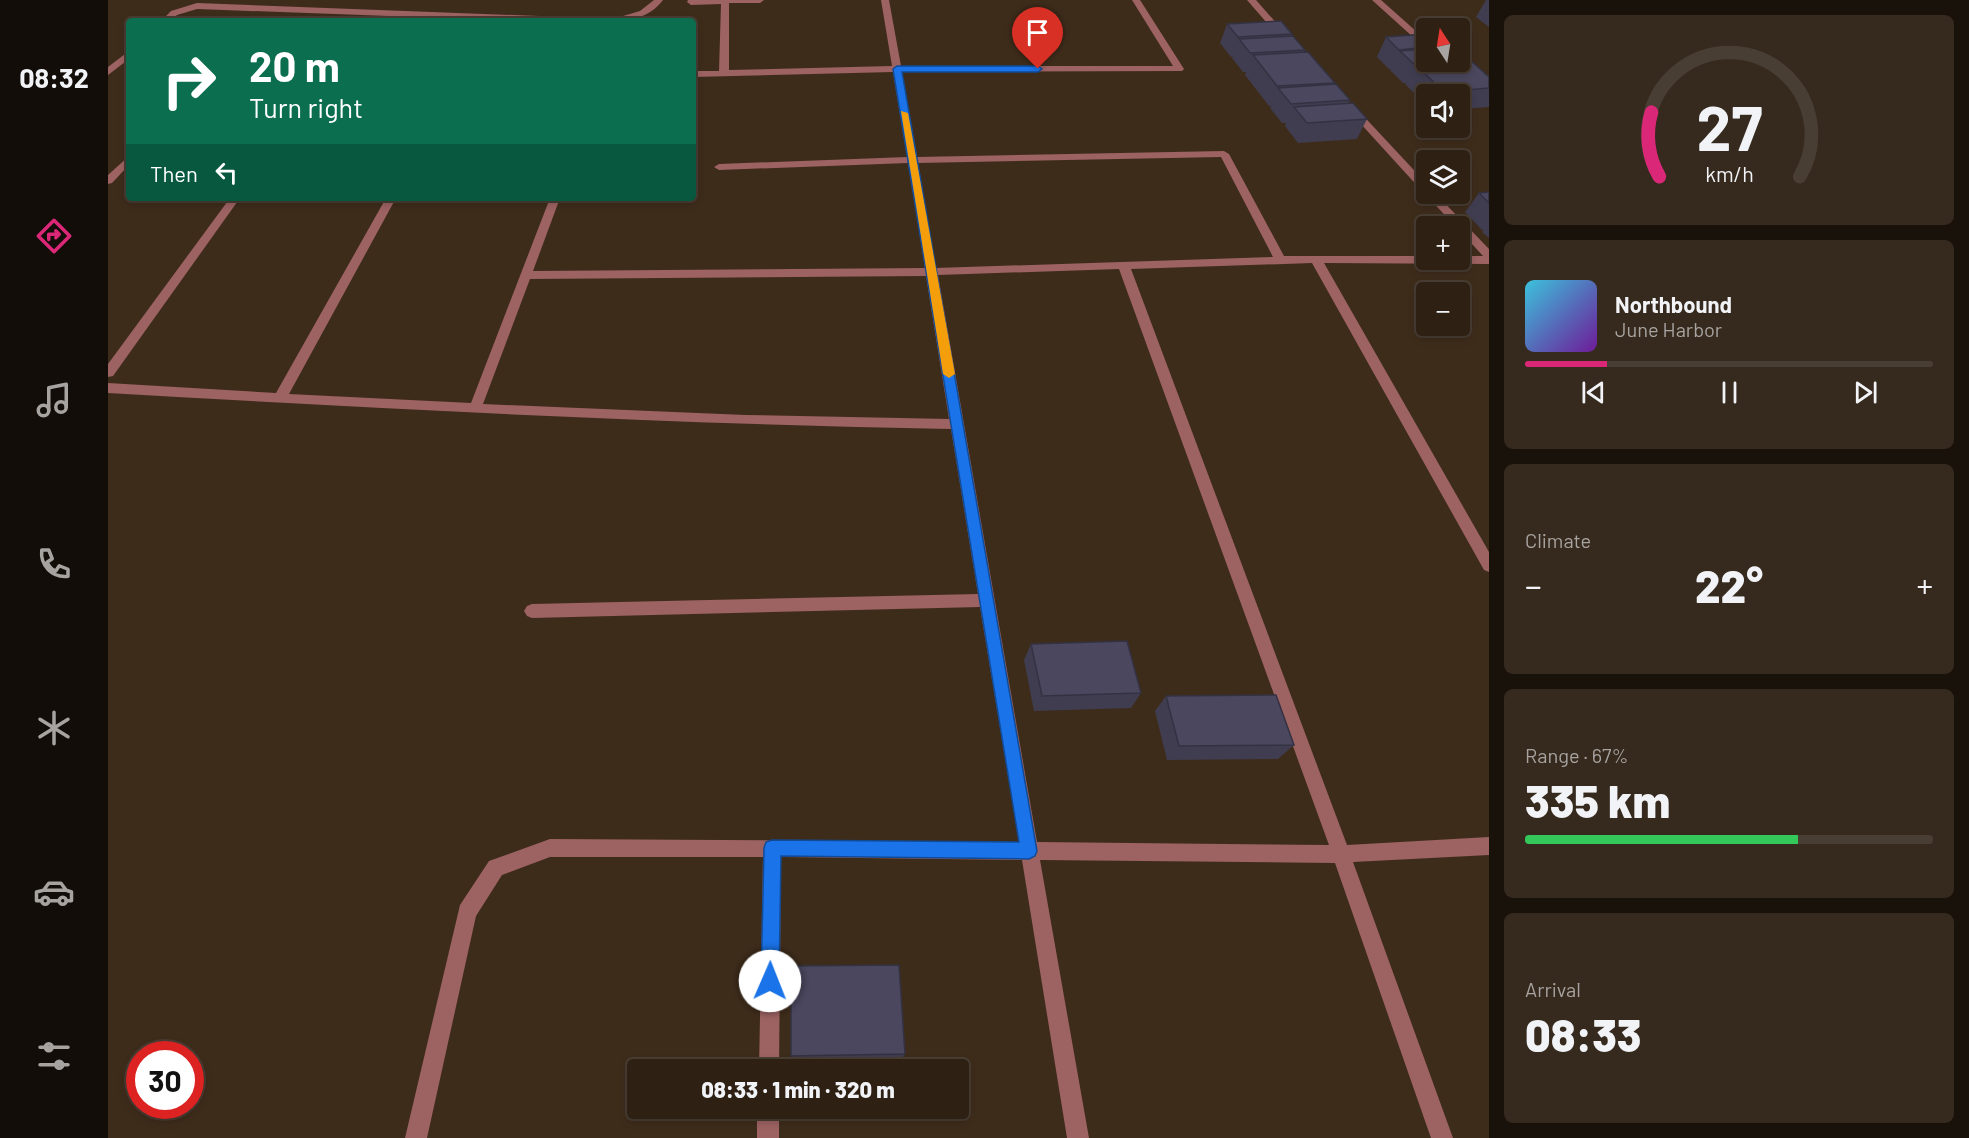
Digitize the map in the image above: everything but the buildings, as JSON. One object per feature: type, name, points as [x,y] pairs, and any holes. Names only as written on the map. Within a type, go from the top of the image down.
[{"type":"street","points":[[179,0],[187,8]]},
{"type":"street","points":[[625,18],[653,8],[659,0]]},
{"type":"street","points":[[691,2],[760,0]]},
{"type":"street","points":[[885,0],[1078,1138]]},
{"type":"street","points":[[696,74],[897,69],[1179,69],[1136,0]]},
{"type":"street","points":[[1251,0],[1290,44]]},
{"type":"street","points":[[1376,0],[1416,35]]},
{"type":"street","points":[[724,1],[724,73]]},
{"type":"street","points":[[168,18],[187,8],[207,6],[513,18]]},
{"type":"street","points":[[108,72],[126,57]]},
{"type":"street","points":[[1346,104],[1416,178]]},
{"type":"street","points":[[719,167],[912,160],[1224,154],[1281,261]]},
{"type":"street","points":[[108,181],[126,162]]},
{"type":"street","points":[[108,374],[233,201]]},
{"type":"street","points":[[280,398],[389,201]]},
{"type":"street","points":[[475,409],[554,201]]},
{"type":"street","points":[[1440,204],[1489,258]]},
{"type":"street","points":[[524,275],[930,272],[1316,259],[1489,258]]},
{"type":"street","points":[[1316,259],[1489,566]]},
{"type":"street","points":[[1123,264],[1341,854],[1442,1138]]},
{"type":"street","points":[[108,388],[475,409],[822,423],[958,424]]},
{"type":"street","points":[[532,611],[987,600]]},
{"type":"street","points":[[416,1138],[467,912],[496,868],[550,848],[1341,854],[1489,846]]},
{"type":"street","points":[[769,1059],[772,848]]},
{"type":"street","points":[[768,1119],[768,1138]]},
{"type":"slow traffic","points":[[904,113],[949,374]]},
{"type":"route","points":[[770,981],[772,848],[1029,851],[897,69],[1038,69]]}]
